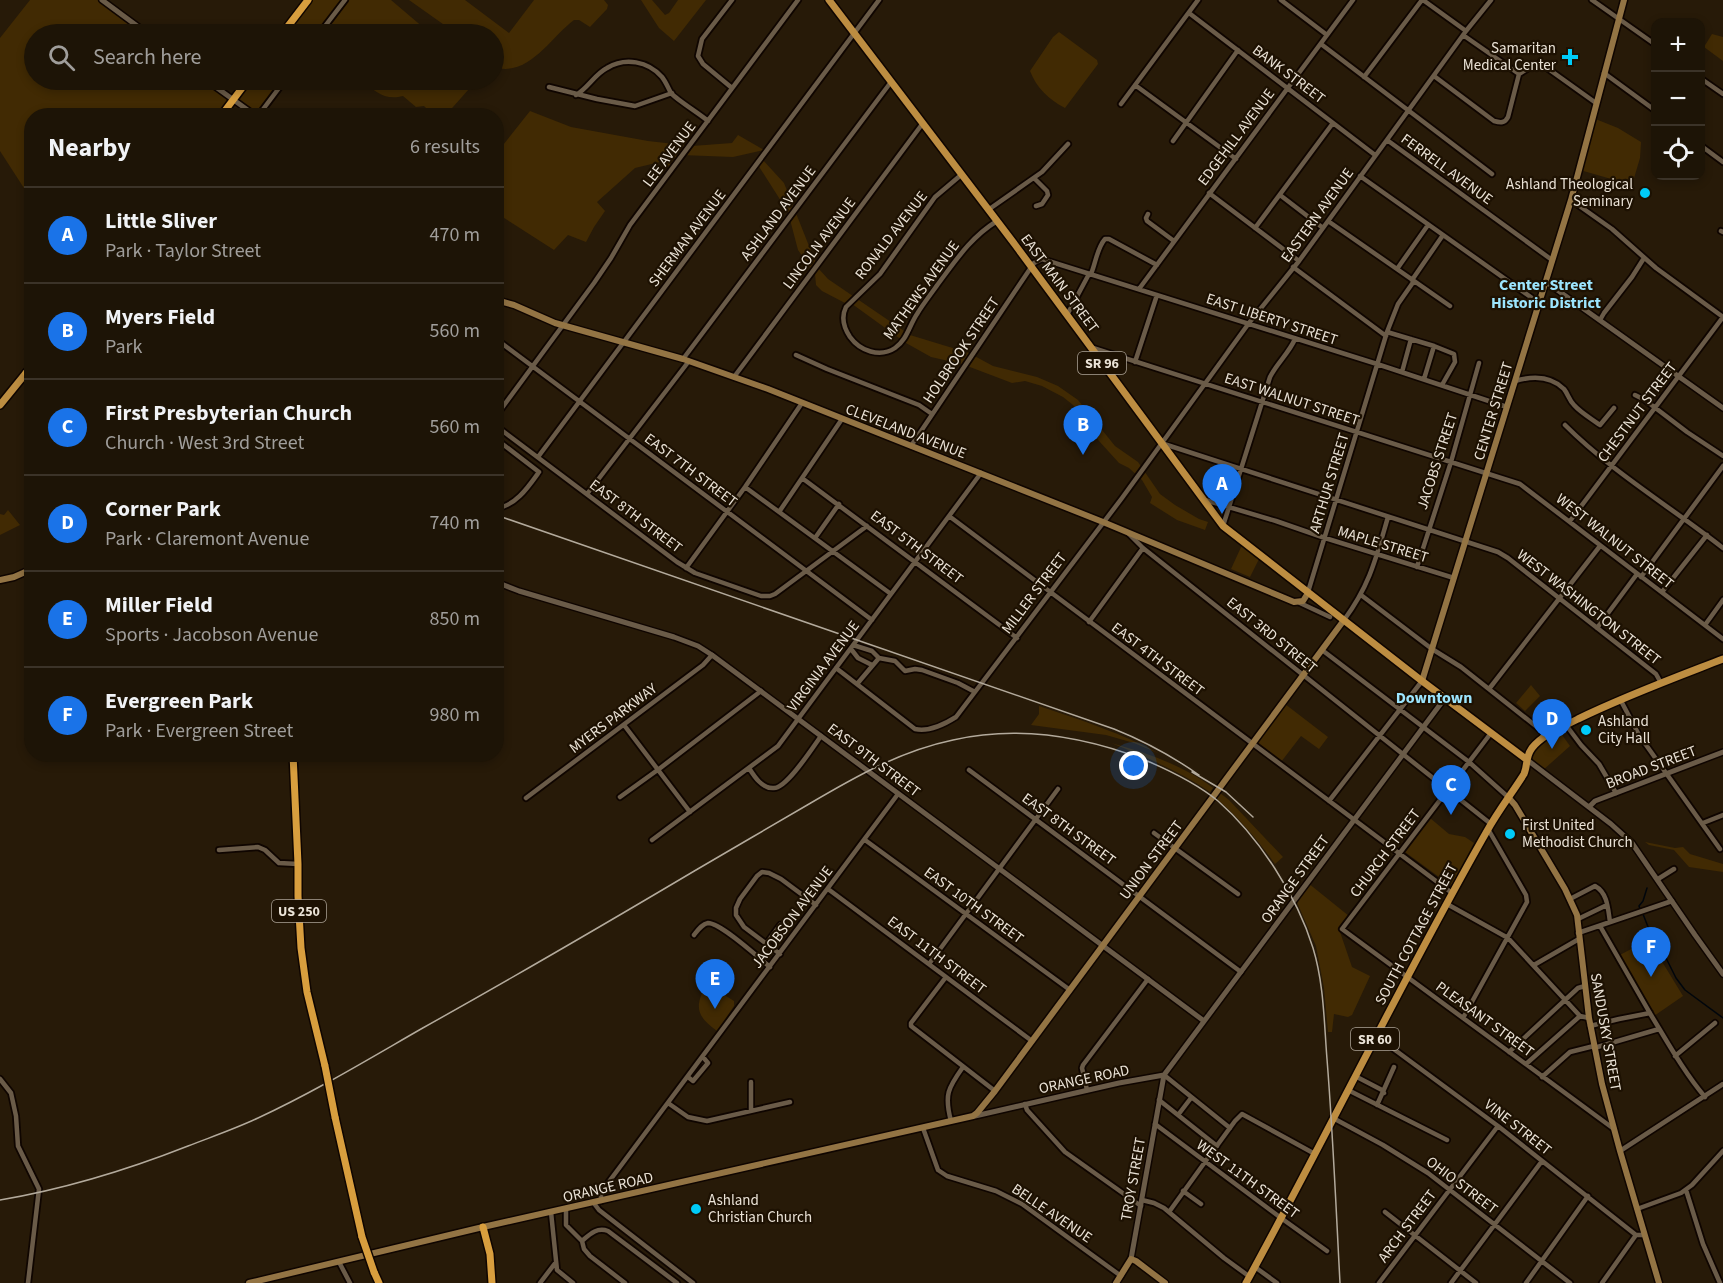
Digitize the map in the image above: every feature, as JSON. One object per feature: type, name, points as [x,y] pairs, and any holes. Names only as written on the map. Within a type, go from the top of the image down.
[{"type":"highway","points":[[290,24],[308,0]]},
{"type":"highway","points":[[227,108],[241,90]]},
{"type":"highway","name":"US 250","points":[[293,762],[301,948],[307,992],[362,1238],[379,1283]]},
{"type":"highway","points":[[483,1227],[490,1254],[492,1283]]},
{"type":"main road","name":"EAST MAIN STREET","points":[[829,0],[997,221],[1223,526],[1526,759]]},
{"type":"main road","name":"CENTER STREET","points":[[1422,681],[1571,200],[1624,0]]},
{"type":"main road","name":"CLEVELAND AVENUE","points":[[504,302],[549,321],[686,360],[734,377],[981,473],[1300,603]]},
{"type":"main road","points":[[0,405],[24,381]]},
{"type":"main road","points":[[0,580],[24,572]]},
{"type":"main road","points":[[1300,603],[1308,593]]},
{"type":"main road","name":"UNION STREET","points":[[975,1115],[1344,620]]},
{"type":"main road","name":"SOUTH COTTAGE STREET","points":[[1248,1280],[1452,893],[1489,827],[1526,770],[1526,759],[1532,748],[1546,736],[1620,699],[1723,659]]},
{"type":"main road","name":"SANDUSKY STREET","points":[[1508,797],[1570,899],[1578,919],[1594,1047],[1620,1151],[1659,1283]]},
{"type":"main road","name":"ORANGE ROAD","points":[[249,1283],[483,1227],[552,1215],[566,1209],[975,1115]]},
{"type":"main road","points":[[1131,1259],[1165,1283]]},
{"type":"main road","name":"TROY STREET","points":[[1116,1283],[1131,1259]]},
{"type":"street","points":[[102,0],[134,24]]},
{"type":"street","points":[[327,24],[345,0]]},
{"type":"street","points":[[732,0],[703,38],[698,56],[703,64],[732,88]]},
{"type":"street","name":"LEE AVENUE","points":[[504,405],[611,258],[630,225],[798,0]]},
{"type":"street","name":"SHERMAN AVENUE","points":[[538,457],[879,0]]},
{"type":"street","points":[[1122,104],[1198,0]]},
{"type":"street","points":[[1281,0],[1327,35]]},
{"type":"street","name":"EDGEHILL AVENUE","points":[[1139,289],[1353,0]]},
{"type":"street","points":[[1364,77],[1423,0],[1519,74]]},
{"type":"street","name":"EASTERN AVENUE","points":[[1162,444],[1249,323],[1299,261],[1491,0]]},
{"type":"street","points":[[1592,0],[1651,41]]},
{"type":"street","name":"BANK STREET","points":[[1189,13],[1376,155]]},
{"type":"street","points":[[1321,44],[1492,174]]},
{"type":"street","points":[[1173,141],[1238,50]]},
{"type":"street","points":[[576,95],[605,69],[628,61],[645,65],[658,73],[668,84],[672,93],[708,121]]},
{"type":"street","points":[[1434,76],[1494,121],[1500,123],[1508,117],[1519,74],[1540,63],[1596,103]]},
{"type":"street","points":[[1604,73],[1651,107]]},
{"type":"street","points":[[1705,81],[1723,94]]},
{"type":"street","name":"ASHLAND AVENUE","points":[[588,494],[891,82]]},
{"type":"street","points":[[1135,85],[1236,159]]},
{"type":"street","points":[[549,87],[620,105],[635,106],[672,93]]},
{"type":"street","points":[[221,90],[246,108]]},
{"type":"street","points":[[263,108],[277,90]]},
{"type":"street","name":"LINCOLN AVENUE","points":[[734,377],[923,123]]},
{"type":"street","points":[[1256,228],[1333,123]]},
{"type":"street","name":"FERRELL AVENUE","points":[[1386,140],[1552,260]]},
{"type":"street","points":[[988,210],[1034,178],[1068,144]]},
{"type":"street","points":[[1705,148],[1723,162]]},
{"type":"street","name":"RONALD AVENUE","points":[[859,345],[850,336],[845,326],[843,316],[846,307],[883,270],[935,197],[961,175]]},
{"type":"street","points":[[1360,176],[1539,303]]},
{"type":"street","points":[[1034,178],[1048,195],[1042,204],[1036,206]]},
{"type":"street","points":[[1209,193],[1299,261]]},
{"type":"street","points":[[1280,195],[1323,228]]},
{"type":"street","points":[[1571,200],[1612,229],[1644,258],[1723,317]]},
{"type":"street","points":[[1148,214],[1147,221],[1174,241]]},
{"type":"street","name":"MATHEWS AVENUE","points":[[859,345],[868,351],[880,352],[892,350],[898,345],[956,259],[979,233],[997,221]]},
{"type":"street","points":[[1328,221],[1450,306]]},
{"type":"street","points":[[1397,269],[1428,225]]},
{"type":"street","name":"ARTHUR STREET","points":[[1308,593],[1377,364],[1398,304],[1443,235]]},
{"type":"street","points":[[1067,315],[1090,274],[1102,241],[1105,239],[1157,265]]},
{"type":"street","points":[[1600,320],[1644,258]]},
{"type":"street","name":"EAST LIBERTY STREET","points":[[1031,267],[1041,259],[1249,323],[1507,407]]},
{"type":"street","name":"HOLBROOK STREET","points":[[911,446],[1031,267]]},
{"type":"street","points":[[1293,267],[1387,334],[1411,339],[1449,352],[1455,357],[1454,365],[1442,385]]},
{"type":"street","points":[[1546,282],[1723,408]]},
{"type":"street","points":[[1135,362],[1157,295]]},
{"type":"street","name":"CHESTNUT STREET","points":[[1569,521],[1723,317]]},
{"type":"street","points":[[1223,526],[1273,372],[1291,349],[1295,339]]},
{"type":"street","points":[[1402,372],[1411,339]]},
{"type":"street","name":"EAST 7TH STREET","points":[[504,345],[872,620]]},
{"type":"street","points":[[1424,380],[1434,346]]},
{"type":"street","name":"EAST WALNUT STREET","points":[[1091,348],[1487,473]]},
{"type":"street","points":[[796,355],[919,405],[932,414]]},
{"type":"street","name":"JACOBS STREET","points":[[1417,567],[1479,363]]},
{"type":"street","points":[[1515,381],[1536,377],[1558,384],[1567,393],[1575,407],[1600,425],[1614,408]]},
{"type":"street","points":[[1635,395],[1723,456]]},
{"type":"street","points":[[686,568],[728,512],[802,403]]},
{"type":"street","points":[[779,512],[842,419]]},
{"type":"street","points":[[1565,425],[1585,445],[1723,548]]},
{"type":"street","name":"EAST 8TH STREET","points":[[504,432],[695,573],[761,596],[770,596],[807,571]]},
{"type":"street","name":"WEST WASHINGTON STREET","points":[[1162,444],[1502,555],[1656,674],[1661,683]]},
{"type":"street","name":"MILLER STREET","points":[[857,684],[910,725],[921,730],[951,720],[959,714],[1162,444]]},
{"type":"street","points":[[504,446],[539,472],[515,500],[504,506]]},
{"type":"street","points":[[1597,628],[1723,466]]},
{"type":"street","name":"VIRGINIA AVENUE","points":[[652,840],[778,746],[981,473]]},
{"type":"street","name":"WEST WALNUT STREET","points":[[1487,473],[1520,484],[1723,639]]},
{"type":"street","name":"EAST 5TH STREET","points":[[802,478],[1017,638]]},
{"type":"street","points":[[745,487],[891,594]]},
{"type":"street","name":"MAPLE STREET","points":[[1203,499],[1454,579]]},
{"type":"street","points":[[815,538],[839,504]]},
{"type":"street","name":"EAST 4TH STREET","points":[[949,516],[1452,893]]},
{"type":"street","points":[[1344,620],[1368,583],[1388,517]]},
{"type":"street","points":[[807,571],[867,526]]},
{"type":"street","name":"EAST 3RD STREET","points":[[1128,533],[1143,548],[1447,790],[1489,827]]},
{"type":"street","points":[[1662,592],[1707,535]]},
{"type":"street","points":[[1489,689],[1600,546]]},
{"type":"street","points":[[1089,622],[1143,548]]},
{"type":"street","name":"EAST 9TH STREET","points":[[504,585],[698,646],[1204,1021]]},
{"type":"street","points":[[1361,595],[1489,689],[1546,736]]},
{"type":"street","points":[[1705,625],[1723,600]]},
{"type":"street","name":"CLEVELAND AVENUE","points":[[1300,603],[1330,617]]},
{"type":"street","points":[[852,647],[872,651],[879,658],[895,661],[905,671],[922,670],[975,692]]},
{"type":"street","points":[[852,647],[858,658],[872,665]]},
{"type":"street","points":[[1322,650],[1469,762],[1508,797]]},
{"type":"street","name":"MYERS PARKWAY","points":[[526,798],[699,668],[712,655]]},
{"type":"street","points":[[836,668],[857,684],[879,658]]},
{"type":"street","name":"CENTER STREET","points":[[1329,801],[1422,681]]},
{"type":"street","points":[[620,797],[761,691]]},
{"type":"street","name":"ORANGE STREET","points":[[1164,1075],[1445,698]]},
{"type":"street","points":[[1620,699],[1639,735],[1720,849]]},
{"type":"street","points":[[624,725],[690,812]]},
{"type":"street","points":[[1566,725],[1599,765],[1616,793]]},
{"type":"street","name":"CHURCH STREET","points":[[1342,929],[1491,733]]},
{"type":"street","points":[[749,768],[760,783],[771,788],[778,787],[790,776],[821,736]]},
{"type":"street","name":"BROAD STREET","points":[[1589,807],[1595,801],[1723,752]]},
{"type":"street","points":[[1526,759],[1632,843],[1723,974]]},
{"type":"street","name":"EAST 8TH STREET","points":[[969,770],[1241,972]]},
{"type":"street","points":[[929,964],[1058,789]]},
{"type":"street","name":"JACOBSON AVENUE","points":[[668,1103],[688,1077],[693,1081],[697,1078],[708,1063],[703,1057],[898,794]]},
{"type":"street","points":[[1703,823],[1723,815]]},
{"type":"street","points":[[1463,1018],[1525,906],[1527,897],[1489,827]]},
{"type":"street","points":[[1154,833],[1238,894]]},
{"type":"street","name":"EAST 10TH STREET","points":[[865,840],[1070,990]]},
{"type":"street","points":[[219,850],[258,847],[265,850],[279,863],[298,864]]},
{"type":"street","points":[[1658,879],[1674,869]]},
{"type":"street","points":[[780,954],[744,927],[736,915],[740,899],[759,873],[769,873],[781,879],[816,905]]},
{"type":"street","points":[[1570,899],[1595,886],[1599,888],[1607,905],[1610,922]]},
{"type":"street","name":"EAST 11TH STREET","points":[[828,889],[1032,1041]]},
{"type":"street","points":[[1534,965],[1579,936],[1600,926],[1672,901]]},
{"type":"street","points":[[1447,904],[1508,938],[1580,1016],[1589,1018]]},
{"type":"street","points":[[1578,919],[1607,905]]},
{"type":"street","points":[[694,935],[703,925],[708,923],[715,925],[770,967]]},
{"type":"street","points":[[766,944],[780,925]]},
{"type":"street","points":[[1600,926],[1675,1056],[1705,1097]]},
{"type":"street","name":"PLEASANT STREET","points":[[1342,929],[1614,1129]]},
{"type":"street","points":[[946,977],[911,1026],[995,1090]]},
{"type":"street","points":[[1087,1090],[1083,1065],[1148,979]]},
{"type":"street","points":[[1509,1052],[1578,988],[1585,986]]},
{"type":"street","points":[[1590,1026],[1650,1013]]},
{"type":"street","points":[[1526,1064],[1580,1016]]},
{"type":"street","points":[[1675,1056],[1715,1023]]},
{"type":"street","points":[[1542,1077],[1570,1052],[1659,1029]]},
{"type":"street","name":"VINE STREET","points":[[1376,1036],[1498,1126],[1636,1235]]},
{"type":"street","points":[[951,1121],[947,1104],[948,1092],[963,1066]]},
{"type":"street","points":[[1377,1105],[1394,1067]]},
{"type":"street","points":[[1164,1075],[1230,1128]]},
{"type":"street","name":"ORANGE ROAD","points":[[975,1115],[1164,1075]]},
{"type":"street","name":"TROY STREET","points":[[1131,1259],[1164,1075]]},
{"type":"street","points":[[1354,1076],[1384,1093]]},
{"type":"street","points":[[0,1079],[11,1093],[16,1116],[18,1146],[39,1189],[28,1283]]},
{"type":"street","points":[[751,1083],[751,1110]]},
{"type":"street","points":[[1620,1151],[1723,1084]]},
{"type":"street","points":[[1348,1089],[1447,1140]]},
{"type":"street","points":[[1178,1115],[1191,1098]]},
{"type":"street","points":[[1159,1100],[1217,1146]]},
{"type":"street","points":[[693,1283],[599,1210],[597,1202],[601,1193],[668,1103],[684,1115],[701,1120],[713,1120],[790,1102]]},
{"type":"street","points":[[1025,1104],[1027,1110],[1065,1152],[1141,1203],[1158,1204],[1248,1280]]},
{"type":"street","points":[[1169,1212],[1240,1115],[1244,1115],[1315,1154]]},
{"type":"street","name":"OHIO STREET","points":[[1333,1118],[1428,1173],[1570,1283]]},
{"type":"street","name":"WEST 11TH STREET","points":[[1155,1124],[1328,1251]]},
{"type":"street","name":"ARCH STREET","points":[[1379,1283],[1498,1126]]},
{"type":"street","name":"BELLE AVENUE","points":[[923,1128],[938,1170],[942,1173],[1010,1197],[1121,1276]]},
{"type":"street","points":[[1637,1209],[1686,1190],[1723,1151]]},
{"type":"street","points":[[1451,1283],[1542,1161]]},
{"type":"street","points":[[1686,1190],[1703,1244],[1720,1283]]},
{"type":"street","points":[[1183,1191],[1201,1204]]},
{"type":"street","points":[[1526,1283],[1588,1196]]},
{"type":"street","points":[[566,1209],[567,1227]]},
{"type":"street","points":[[1385,1212],[1476,1283]]},
{"type":"street","points":[[552,1215],[582,1241],[584,1249],[590,1256],[625,1283]]},
{"type":"street","points":[[552,1215],[557,1269],[573,1283]]},
{"type":"street","points":[[582,1241],[595,1231],[608,1232],[677,1283]]},
{"type":"street","points":[[1602,1283],[1636,1235],[1644,1235]]},
{"type":"street","points":[[339,1262],[350,1283]]},
{"type":"street","points":[[540,1283],[556,1262]]},
{"type":"street","points":[[1255,1267],[1277,1283]]},
{"type":"shaded area","points":[[30,0],[98,0],[130,24],[24,24],[24,90],[216,90],[231,101],[225,108],[24,108],[24,188],[0,151],[0,38]]},
{"type":"shaded area","points":[[309,0],[343,0],[325,24],[291,24]]},
{"type":"shaded area","points":[[349,0],[391,0],[419,24],[331,24]]},
{"type":"shaded area","points":[[409,0],[465,0],[497,24],[443,24]]},
{"type":"shaded area","points":[[534,0],[604,0],[608,5],[590,27],[579,20],[574,20],[528,62],[504,69],[504,29],[509,33]]},
{"type":"shaded area","points":[[641,0],[652,0],[665,15],[678,0],[706,0],[674,41],[659,28]]},
{"type":"shaded area","points":[[1059,32],[1097,60],[1098,64],[1065,108],[1044,92],[1030,71],[1053,37]]},
{"type":"shaded area","points":[[1712,34],[1723,37],[1723,61],[1705,48]]},
{"type":"shaded area","points":[[242,90],[276,90],[262,108],[246,108],[234,100]]},
{"type":"shaded area","points":[[374,90],[468,90],[452,108],[416,107],[403,96],[391,97]]},
{"type":"shaded area","points":[[530,111],[571,127],[648,141],[692,146],[732,143],[738,135],[764,150],[733,157],[681,155],[669,168],[660,162],[635,168],[597,202],[605,211],[586,242],[568,235],[554,250],[504,218],[504,144]]},
{"type":"shaded area","points":[[1593,118],[1618,128],[1641,142],[1640,158],[1632,185],[1580,170]]},
{"type":"shaded area","points":[[762,159],[784,183],[818,268],[828,279],[910,335],[969,353],[993,366],[1037,377],[1058,386],[1078,400],[1115,446],[1138,462],[1160,494],[1199,519],[1208,522],[1205,530],[1177,520],[1150,503],[1152,497],[1142,480],[1129,468],[1119,463],[1099,441],[1073,405],[1063,397],[1042,386],[1025,381],[1012,383],[962,364],[931,357],[906,343],[848,301],[845,303],[822,291],[816,285],[815,274],[798,250],[788,212],[758,165]]},
{"type":"shaded area","points":[[8,510],[20,525],[0,535],[0,514],[4,515]]},
{"type":"shaded area","points":[[1242,545],[1259,559],[1250,577],[1231,569]]},
{"type":"shaded area","points":[[1531,685],[1540,696],[1525,711],[1516,703]]},
{"type":"shaded area","points":[[1285,704],[1328,737],[1319,749],[1301,736],[1281,762],[1256,743]]},
{"type":"shaded area","points":[[1039,706],[1116,733],[1160,754],[1106,735],[1031,725],[1039,714]]},
{"type":"shaded area","points":[[1560,732],[1570,746],[1542,771],[1530,762],[1546,741]]},
{"type":"shaded area","points":[[1111,743],[1164,761],[1213,788],[1210,792],[1162,765]]},
{"type":"shaded area","points":[[1220,793],[1283,857],[1275,864],[1247,829],[1216,798]]},
{"type":"shaded area","points":[[1430,818],[1449,834],[1465,837],[1474,843],[1450,885],[1405,852]]},
{"type":"shaded area","points":[[1645,842],[1675,848],[1683,847],[1690,854],[1723,864],[1723,872],[1689,867],[1674,850],[1649,845]]},
{"type":"shaded area","points":[[1308,883],[1349,916],[1339,929],[1352,967],[1370,976],[1352,1015],[1348,1017],[1334,1014],[1332,1032],[1328,1032],[1324,988],[1316,946],[1296,900]]},
{"type":"shaded area","points":[[1635,947],[1639,954],[1653,958],[1658,955],[1683,996],[1654,1016],[1618,956]]},
{"type":"shaded area","points":[[707,984],[734,1001],[734,1006],[717,1031],[710,1026],[699,1010],[700,999]]},
{"type":"waterway","points":[[1640,909],[1639,906],[1647,888]]},
{"type":"waterway","points":[[1643,914],[1650,932],[1685,990],[1723,1018]]},
{"type":"railway","points":[[504,518],[1114,729],[1158,749],[1199,775]]},
{"type":"railway","points":[[0,1200],[119,1171],[249,1122],[360,1064],[861,775],[896,758],[933,745],[978,736],[1026,733],[1074,739],[1122,752],[1155,764],[1192,783],[1218,801],[1248,832],[1287,888],[1313,948],[1321,989],[1331,1115],[1340,1283]]},
{"type":"railway","points":[[1192,772],[1226,792],[1253,817]]},
{"type":"place","name":"Samaritan Medical Center","points":[[1570,57]]},
{"type":"place","name":"Ashland Theological Seminary","points":[[1645,193]]},
{"type":"place","name":"Myers Field","points":[[1083,455]]},
{"type":"place","name":"Little Sliver","points":[[1222,514]]},
{"type":"place","name":"Ashland City Hall","points":[[1586,730]]},
{"type":"place","name":"Corner Park","points":[[1552,749]]},
{"type":"place","name":"First Presbyterian Church","points":[[1451,815]]},
{"type":"place","name":"First United Methodist Church","points":[[1510,834]]},
{"type":"place","name":"Evergreen Park","points":[[1651,977]]},
{"type":"place","name":"Miller Field","points":[[715,1009]]},
{"type":"place","name":"Ashland Christian Church","points":[[696,1209]]},
{"type":"district","name":"Center Street Historic District","points":[[1546,293]]},
{"type":"district","name":"Downtown","points":[[1434,697]]}]
